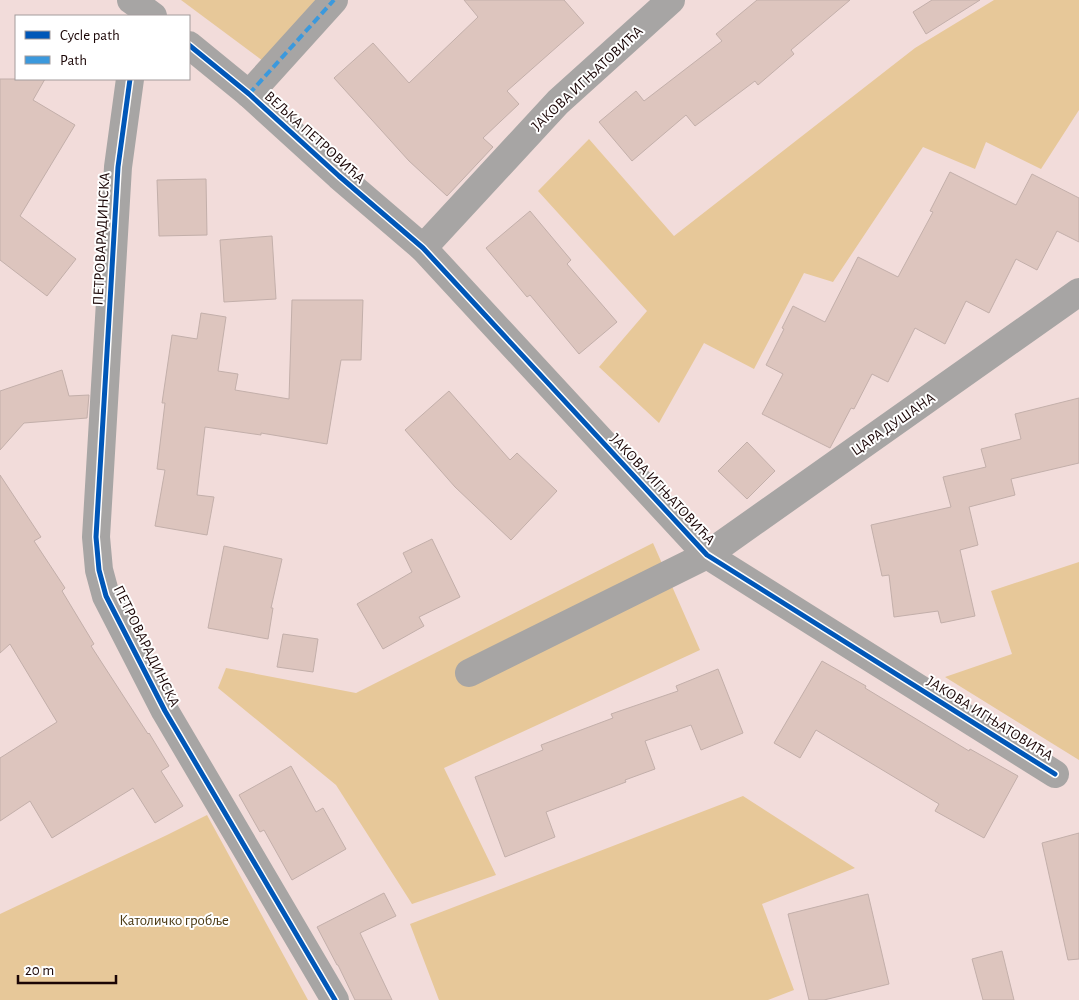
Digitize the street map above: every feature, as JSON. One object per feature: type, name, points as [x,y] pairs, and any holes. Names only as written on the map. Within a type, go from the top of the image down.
[{"type":"street","points":[[132,0],[152,15]]},
{"type":"street","points":[[249,94],[334,0]]},
{"type":"street","name":"ЈАКОВА ИГЊАТОВИЋА","points":[[671,0],[558,102],[423,248],[707,555],[1055,774]]},
{"type":"street","name":"ВЕЉКА ПЕТРОВИЋА","points":[[190,46],[249,94],[339,176],[423,248]]},
{"type":"street","name":"ПЕТРОВАРАДИНСКА","points":[[130,80],[118,167],[96,537],[99,570],[106,596],[165,711],[335,1000]]},
{"type":"street","name":"ЦАРА ДУШАНА","points":[[707,555],[1079,292]]},
{"type":"street","name":"ЈАКОВА ИГЊАТОВИЋА","points":[[469,673],[707,555]]},
{"type":"green space","points":[[181,0],[319,0],[263,61]]},
{"type":"green space","points":[[994,0],[1079,0],[1079,110],[1041,169],[986,142],[975,169],[923,147],[833,282],[804,273],[754,369],[704,343],[659,423],[599,367],[647,311],[538,191],[589,139],[674,236],[915,48]]},
{"type":"green space","points":[[653,543],[700,650],[444,768],[496,875],[412,904],[336,785],[218,688],[226,668],[356,693]]},
{"type":"green space","points":[[1079,562],[1079,760],[945,677],[1012,654],[991,591]]},
{"type":"green space","points":[[743,796],[855,868],[762,904],[794,990],[768,1000],[439,1000],[410,924]]},
{"type":"green space","name":"Католичко гробље","points":[[207,815],[308,1000],[0,1000],[0,914]]},
{"type":"building","points":[[464,0],[564,0],[584,23],[507,91],[519,104],[483,138],[493,147],[447,196],[409,161],[334,78],[373,43],[409,83],[478,17]]},
{"type":"building","points":[[757,0],[850,0],[791,50],[794,54],[758,85],[755,81],[695,126],[686,115],[632,161],[599,122],[636,91],[644,101],[722,41],[716,34]]},
{"type":"building","points":[[932,0],[980,0],[926,34],[913,12]]},
{"type":"building","points":[[0,79],[44,80],[33,100],[75,125],[20,216],[76,259],[47,296],[0,260]]},
{"type":"building","points":[[950,172],[1016,205],[1032,174],[1079,198],[1079,242],[1057,231],[1037,270],[1016,259],[989,313],[966,301],[945,344],[915,328],[888,382],[872,374],[854,409],[851,408],[830,448],[762,414],[783,374],[766,365],[793,306],[825,322],[858,257],[898,277],[933,212],[930,211]]},
{"type":"building","points":[[206,179],[207,235],[159,236],[157,180]]},
{"type":"building","points":[[530,211],[571,260],[567,264],[617,322],[579,354],[530,295],[527,297],[486,248]]},
{"type":"building","points":[[272,236],[276,299],[224,302],[220,240]]},
{"type":"building","points":[[292,300],[363,300],[361,360],[341,360],[327,444],[261,433],[261,435],[205,427],[197,495],[214,497],[207,535],[155,526],[165,470],[157,469],[165,403],[162,403],[172,335],[197,339],[201,313],[226,317],[218,371],[238,374],[235,390],[289,399]]},
{"type":"building","points":[[62,370],[69,396],[89,395],[87,418],[24,423],[0,450],[0,391]]},
{"type":"building","points":[[449,391],[510,460],[517,453],[557,491],[511,540],[455,487],[405,430]]},
{"type":"building","points":[[1079,398],[1079,463],[1011,479],[1015,495],[969,507],[978,545],[960,550],[975,616],[941,623],[938,611],[894,617],[889,575],[882,576],[871,525],[951,507],[943,477],[986,467],[981,449],[1021,439],[1015,414]]},
{"type":"building","points":[[747,442],[775,471],[747,499],[718,471]]},
{"type":"building","points":[[0,475],[41,537],[34,541],[65,588],[62,591],[94,644],[91,646],[169,766],[161,771],[183,806],[155,823],[133,788],[52,838],[30,801],[0,821],[0,758],[57,722],[10,644],[0,653]]},
{"type":"building","points":[[432,539],[460,597],[419,617],[424,626],[383,649],[357,604],[412,572],[403,553]]},
{"type":"building","points":[[224,546],[282,559],[271,608],[273,608],[268,639],[208,628]]},
{"type":"building","points":[[283,634],[318,639],[313,672],[277,667]]},
{"type":"building","points":[[822,661],[866,686],[865,688],[969,751],[970,749],[1018,776],[984,838],[935,811],[939,804],[816,730],[800,758],[774,743]]},
{"type":"building","points":[[718,669],[743,733],[701,750],[691,725],[645,741],[655,769],[546,812],[555,837],[505,857],[475,777],[543,750],[541,745],[613,718],[611,714],[678,691],[676,686]]},
{"type":"building","points":[[291,766],[316,812],[323,808],[346,849],[292,880],[264,830],[260,832],[239,795]]},
{"type":"building","points":[[1079,833],[1079,959],[1068,960],[1042,843]]},
{"type":"building","points":[[384,893],[396,916],[360,933],[392,1000],[355,1000],[317,927]]},
{"type":"building","points":[[868,894],[889,984],[824,1000],[809,1000],[788,914]]},
{"type":"building","points":[[1002,951],[1014,1000],[983,1000],[972,959]]},
{"type":"marked path","points":[[249,94],[334,0]]},
{"type":"cycle path","points":[[190,46],[249,94],[339,176],[423,248],[707,555],[1055,774]]},
{"type":"cycle path","points":[[130,80],[118,167],[96,537],[99,570],[106,596],[165,711],[335,1000]]}]
